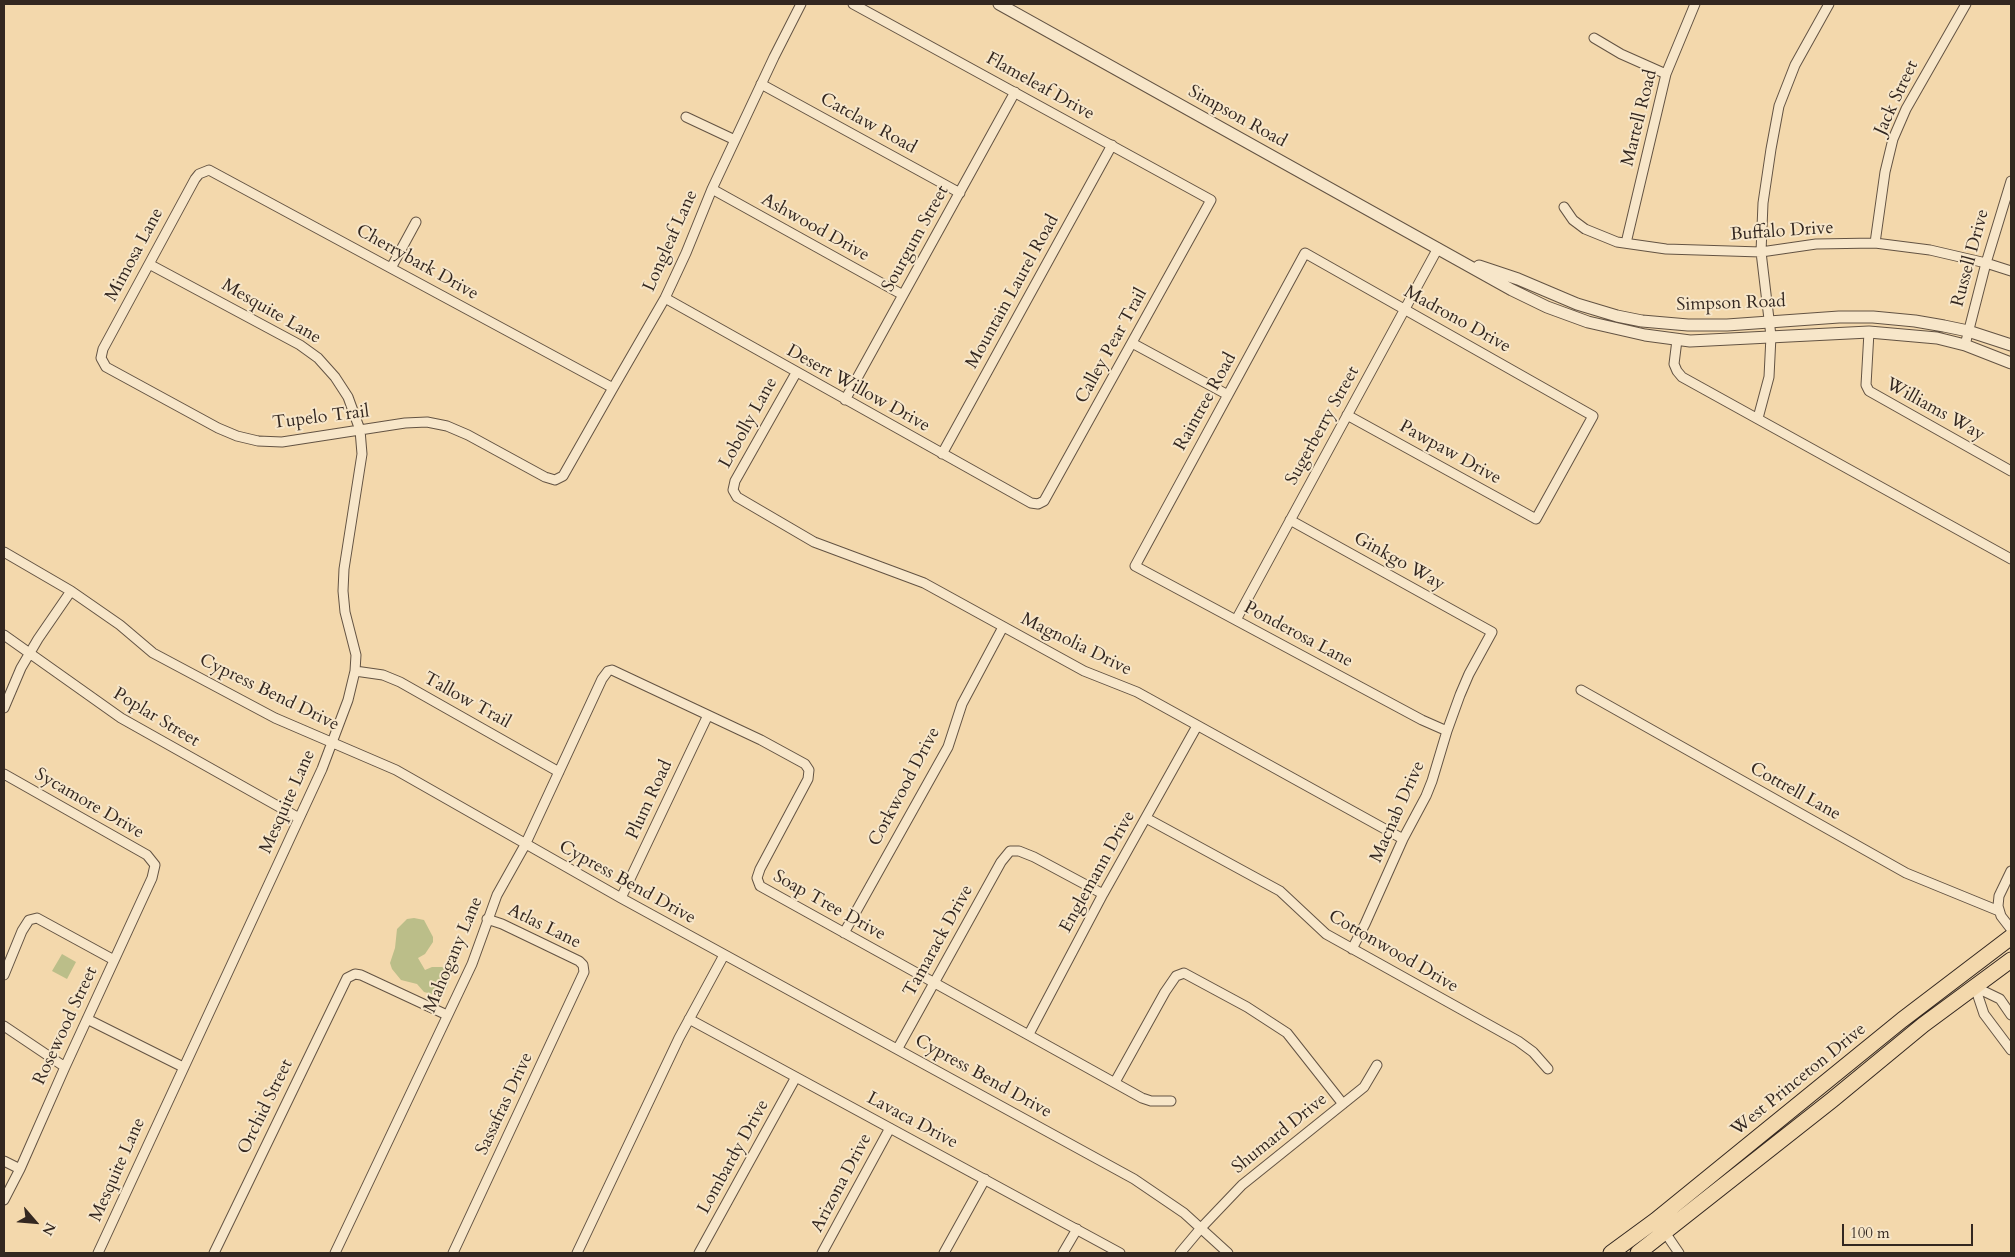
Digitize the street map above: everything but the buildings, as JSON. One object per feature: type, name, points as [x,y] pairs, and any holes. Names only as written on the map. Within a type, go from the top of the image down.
[{"type":"highway","name":"West Princeton Drive","points":[[1611,1253],[1656,1220],[1902,1020],[2011,938]]},
{"type":"highway","name":"West Princeton Drive","points":[[1638,1253],[1666,1233],[1923,1025],[2011,960]]},
{"type":"street","name":"Longleaf Lane","points":[[555,480],[563,476],[665,298],[712,189],[801,4]]},
{"type":"street","name":"Flameleaf Drive","points":[[853,4],[1211,200]]},
{"type":"street","name":"Simpson Road","points":[[999,4],[1512,290],[1547,307],[1588,322],[1616,330],[1690,341],[1869,332],[1937,338],[1965,345],[2011,363]]},
{"type":"street","name":"Martell Road","points":[[1626,243],[1666,74],[1694,4]]},
{"type":"street","points":[[1758,418],[1769,378],[1771,336],[1761,252],[1763,203],[1779,106],[1794,65],[1829,4]]},
{"type":"street","name":"Jack Street","points":[[1875,244],[1893,139],[1906,109],[1966,4]]},
{"type":"street","points":[[1594,38],[1666,74]]},
{"type":"street","name":"Catclaw Road","points":[[761,84],[960,193]]},
{"type":"street","name":"Sourgum Street","points":[[845,400],[1015,92]]},
{"type":"street","points":[[686,118],[735,140]]},
{"type":"street","name":"Mountain Laurel Road","points":[[942,454],[1112,145]]},
{"type":"street","name":"Mimosa Lane","points":[[101,358],[103,349],[195,179],[204,171]]},
{"type":"street","name":"Cherrybark Drive","points":[[204,171],[214,172],[613,388]]},
{"type":"street","name":"Russell Drive","points":[[1965,345],[1986,263],[2011,181]]},
{"type":"street","name":"Ashwood Drive","points":[[712,189],[903,295]]},
{"type":"street","name":"Calley Pear Trail","points":[[1038,504],[1044,501],[1211,200]]},
{"type":"street","name":"Buffalo Drive","points":[[1564,207],[1573,220],[1586,229],[1617,242],[1666,249],[1761,252],[1816,244],[1875,244],[1930,250],[2011,271]]},
{"type":"street","points":[[391,268],[416,222]]},
{"type":"street","name":"Sugerberry Street","points":[[1236,620],[1438,248]]},
{"type":"street","name":"Madrono Drive","points":[[1305,253],[1593,416],[1536,519]]},
{"type":"street","name":"Raintree Road","points":[[1135,566],[1305,253]]},
{"type":"street","name":"Simpson Road","points":[[1459,260],[1518,278],[1577,304],[1625,318],[1688,326],[1839,317],[1873,317],[1914,321],[1968,331],[2011,345]]},
{"type":"street","name":"Mesquite Lane","points":[[98,1253],[322,769],[348,700],[355,671],[356,655],[345,612],[343,590],[344,569],[362,454],[360,430],[348,397],[335,377],[318,358],[300,345],[149,264]]},
{"type":"street","name":"Desert Willow Drive","points":[[665,298],[1030,503],[1038,504]]},
{"type":"street","name":"Williams Way","points":[[1869,332],[1866,385],[1868,391],[2011,471]]},
{"type":"street","name":"Simpson Road","points":[[1676,340],[1674,364],[1682,377],[2011,559]]},
{"type":"street","points":[[1132,343],[1228,395]]},
{"type":"street","name":"Tupelo Trail","points":[[101,358],[106,366],[218,428],[237,436],[258,441],[282,442],[405,423],[427,422],[447,426],[468,435],[545,477],[555,480]]},
{"type":"street","name":"Lobolly Lane","points":[[733,490],[735,481],[796,373]]},
{"type":"street","name":"Pawpaw Drive","points":[[1347,415],[1536,519]]},
{"type":"street","name":"Magnolia Drive","points":[[733,490],[737,497],[814,542],[924,583],[1084,671],[1137,692],[1403,839]]},
{"type":"street","name":"Ginkgo Way","points":[[1290,520],[1492,632]]},
{"type":"street","name":"Cypress Bend Drive","points":[[4,552],[71,591],[120,626],[153,653],[275,718],[396,770],[525,845],[1134,1179],[1168,1201],[1228,1253]]},
{"type":"street","name":"Ponderosa Lane","points":[[1135,566],[1422,720],[1447,731]]},
{"type":"street","points":[[4,708],[30,652],[71,591]]},
{"type":"street","name":"Corkwood Drive","points":[[844,933],[948,747],[962,704],[1003,627]]},
{"type":"street","name":"Macnab Drive","points":[[1352,949],[1403,839],[1432,782],[1447,731],[1469,674],[1492,632]]},
{"type":"street","name":"Poplar Street","points":[[4,634],[121,718],[299,818]]},
{"type":"street","name":"Tallow Trail","points":[[355,671],[383,675],[400,682],[558,772]]},
{"type":"street","name":"Soap Tree Drive","points":[[608,671],[616,671],[805,764],[809,770],[805,786],[760,869],[757,882],[767,891],[1142,1098],[1151,1101],[1171,1101]]},
{"type":"street","name":"Mahogany Lane","points":[[335,1253],[477,950],[497,895],[525,845],[602,679],[608,671]]},
{"type":"street","name":"Cottrell Lane","points":[[1581,690],[1914,877],[1999,911]]},
{"type":"street","name":"Plum Road","points":[[621,898],[708,715]]},
{"type":"street","name":"Englemann Drive","points":[[1029,1034],[1103,894],[1197,726]]},
{"type":"street","name":"Sycamore Drive","points":[[4,774],[147,855],[155,865]]},
{"type":"street","name":"Cottonwood Drive","points":[[1146,818],[1280,891],[1326,934],[1518,1041],[1533,1052],[1548,1069]]},
{"type":"street","name":"Tamarack Drive","points":[[898,1048],[1001,862],[1010,852],[1019,851],[1034,857],[1103,894]]},
{"type":"street","name":"Rosewood Street","points":[[4,1200],[20,1169],[64,1067],[152,878],[155,865]]},
{"type":"street","points":[[2011,872],[1999,896],[1999,911],[2011,929]]},
{"type":"street","points":[[4,975],[22,931],[29,920],[37,918],[114,960]]},
{"type":"street","name":"Atlas Lane","points":[[488,919],[579,961],[584,968]]},
{"type":"street","points":[[577,1253],[689,1019],[724,955]]},
{"type":"street","name":"Sassafras Drive","points":[[453,1253],[584,976],[584,968]]},
{"type":"street","points":[[1115,1082],[1165,992],[1176,976],[1184,972],[1247,1007],[1287,1033],[1343,1104]]},
{"type":"street","name":"Orchid Street","points":[[214,1253],[344,983],[350,975],[361,975],[447,1016]]},
{"type":"street","points":[[1976,987],[2000,999],[2011,1015]]},
{"type":"street","points":[[1976,987],[1984,1014],[2011,1050]]},
{"type":"street","points":[[87,1019],[183,1067]]},
{"type":"street","name":"Lavaca Drive","points":[[689,1019],[1120,1253]]},
{"type":"street","points":[[4,1026],[64,1067]]},
{"type":"street","name":"Shumard Drive","points":[[1180,1253],[1242,1185],[1364,1086],[1377,1065]]},
{"type":"street","name":"Lombardy Drive","points":[[700,1253],[796,1077]]},
{"type":"street","name":"Arizona Drive","points":[[822,1253],[890,1128]]},
{"type":"street","points":[[4,1161],[20,1169]]},
{"type":"street","points":[[944,1253],[985,1179]]},
{"type":"street","points":[[1656,1220],[1679,1253]]},
{"type":"street","points":[[1064,1253],[1077,1229]]},
{"type":"green space","points":[[407,919],[424,920],[433,937],[433,942],[425,954],[418,958],[425,970],[432,967],[442,967],[447,970],[450,978],[447,988],[442,993],[436,995],[424,992],[417,984],[401,980],[392,969],[390,963],[395,948],[397,929]]},
{"type":"green space","points":[[62,954],[76,962],[67,979],[52,971]]}]
